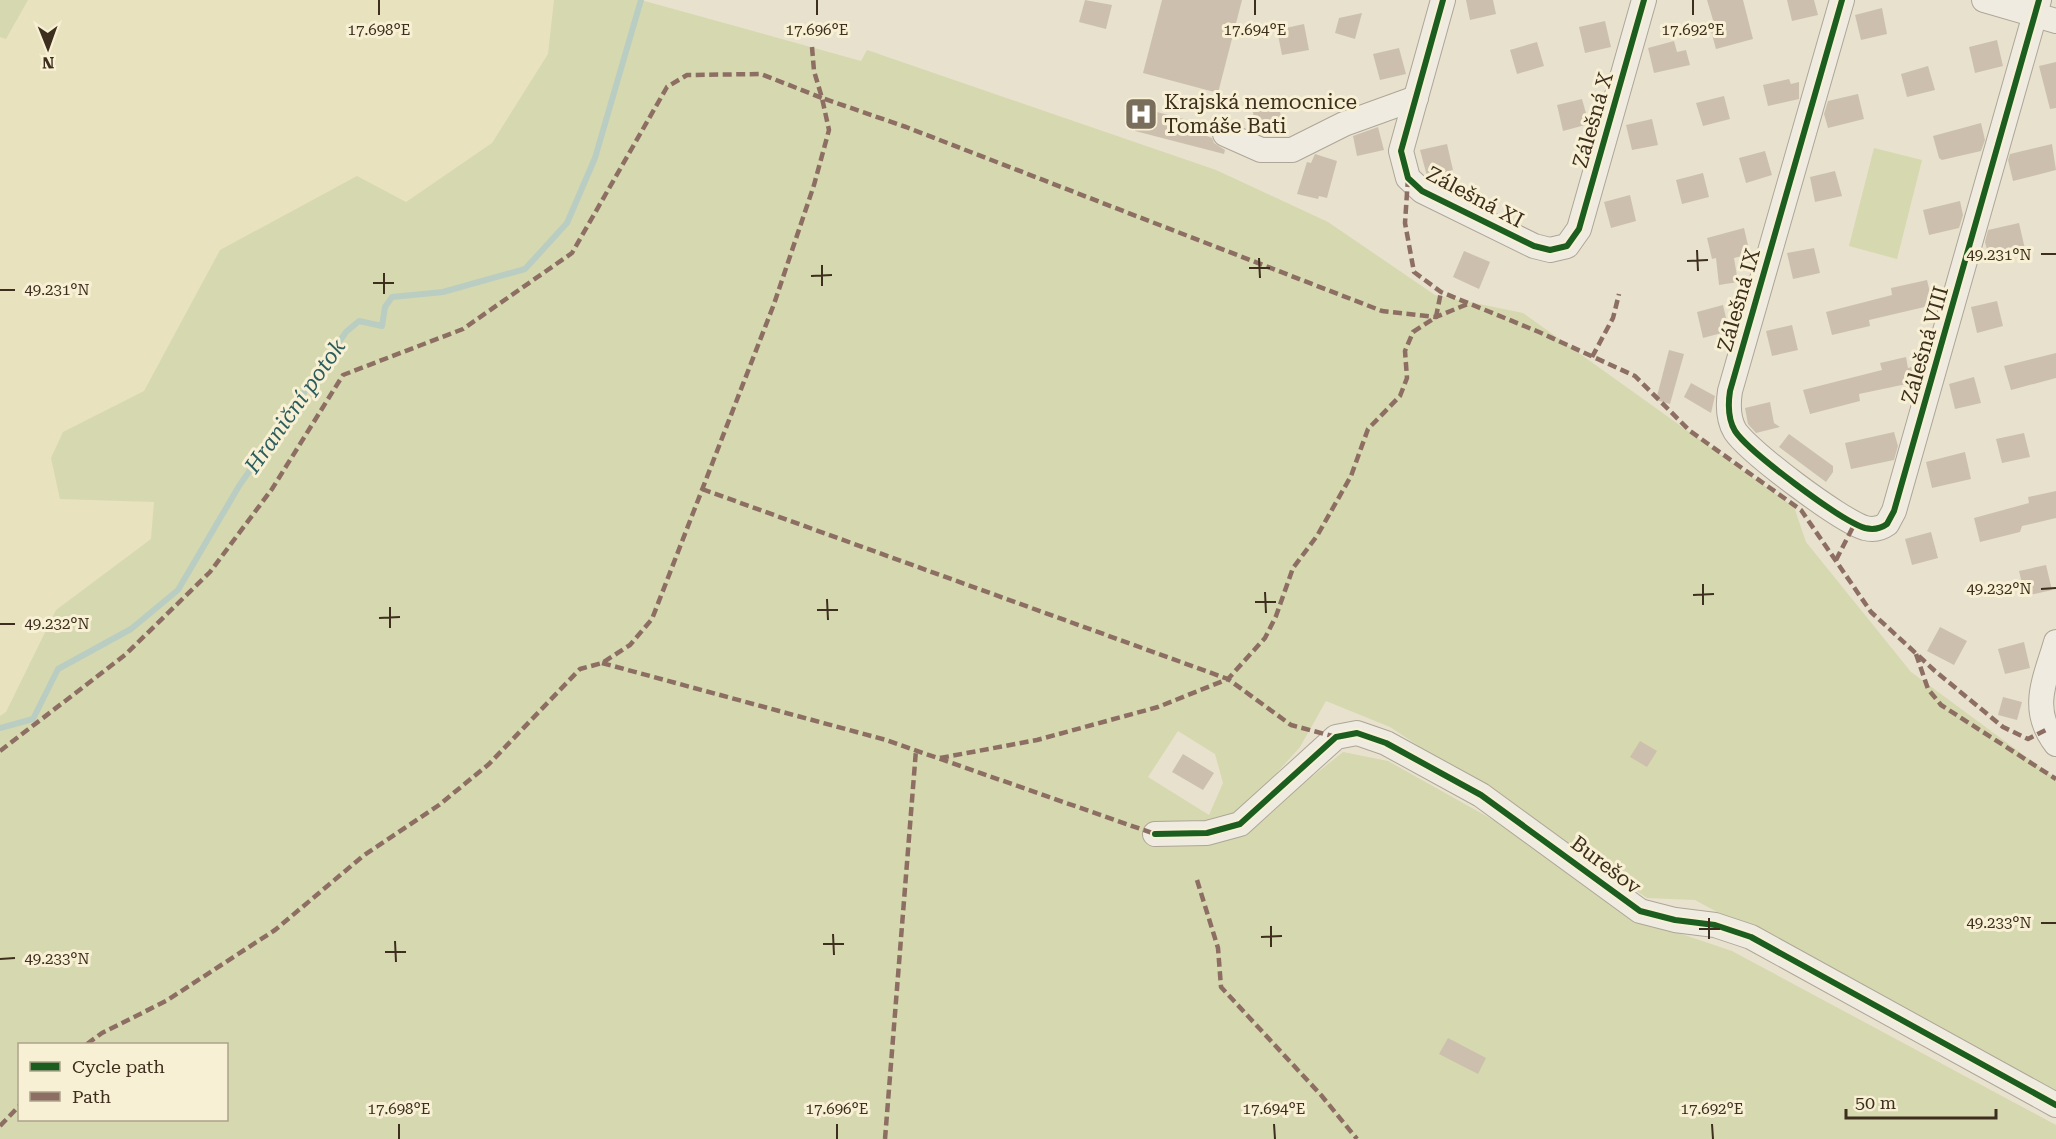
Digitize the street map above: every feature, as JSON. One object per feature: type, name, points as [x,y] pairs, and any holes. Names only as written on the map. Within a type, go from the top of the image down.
[{"type":"street","name":"Zálešná XI","points":[[1443,0],[1401,156],[1408,178],[1414,185],[1534,246],[1550,250],[1567,246]]},
{"type":"street","name":"Zálešná X","points":[[1567,246],[1579,229],[1644,0]]},
{"type":"street","name":"Zálešná IX","points":[[1842,0],[1730,391],[1729,415],[1734,430],[1745,442],[1834,511],[1863,528],[1881,528],[1887,524]]},
{"type":"street","points":[[1984,0],[2044,12]]},
{"type":"street","name":"Zálešná VIII","points":[[1887,524],[1894,511],[2044,12]]},
{"type":"street","points":[[1225,134],[1261,150],[1292,150],[1344,124],[1416,98]]},
{"type":"street","points":[[2056,642],[2042,691],[2040,710],[2043,724],[2056,744]]},
{"type":"street","name":"Burešov","points":[[1155,834],[1207,833],[1240,824],[1336,738],[1358,733],[1386,743],[1481,795],[1640,911],[1675,920],[1715,925],[1751,937],[2056,1105]]},
{"type":"shaded area","points":[[28,0],[554,0],[548,54],[492,143],[406,202],[220,250],[144,391],[63,432],[60,499],[155,502],[151,539],[56,610],[6,713],[0,716],[0,37],[7,38]]},
{"type":"green space","points":[[0,0],[28,0],[6,39],[0,37]]},
{"type":"green space","points":[[554,0],[641,0],[861,61],[867,50],[1216,170],[1328,222],[1435,295],[1523,313],[1794,507],[1806,542],[1911,672],[2056,779],[2056,1094],[1695,900],[1647,898],[1390,727],[1326,701],[1300,747],[1264,787],[1263,816],[1343,752],[1388,761],[1513,831],[1637,919],[1732,951],[2056,1125],[2056,1139],[0,1139],[0,716],[6,712],[56,610],[151,539],[154,502],[60,499],[51,458],[63,432],[144,391],[220,250],[357,176],[406,202],[492,143],[548,54]],"holes":[[[1178,731],[1215,754],[1223,783],[1209,815],[1148,777]]]},
{"type":"green space","points":[[1874,148],[1922,160],[1897,259],[1849,246]]},
{"type":"building","points":[[1085,0],[1112,5],[1106,29],[1079,22]]},
{"type":"building","points":[[1162,0],[1242,0],[1218,93],[1143,73]]},
{"type":"building","points":[[1466,0],[1493,0],[1496,14],[1470,20]]},
{"type":"building","points":[[1707,0],[1743,0],[1753,39],[1716,49],[1711,31],[1716,30]]},
{"type":"building","points":[[1787,0],[1814,0],[1818,15],[1792,21]]},
{"type":"building","points":[[1882,8],[1887,34],[1861,40],[1855,15]]},
{"type":"building","points":[[1362,13],[1355,39],[1335,33],[1339,18]]},
{"type":"building","points":[[1605,21],[1611,47],[1585,53],[1579,27]]},
{"type":"building","points":[[1304,24],[1309,50],[1282,55],[1277,30]]},
{"type":"building","points":[[1997,40],[2003,66],[1975,73],[1969,47]]},
{"type":"building","points":[[1674,41],[1677,52],[1686,50],[1690,65],[1654,73],[1648,48]]},
{"type":"building","points":[[1537,42],[1544,66],[1517,74],[1510,50]]},
{"type":"building","points":[[1399,48],[1406,74],[1380,80],[1373,54]]},
{"type":"building","points":[[2056,62],[2056,108],[2050,109],[2039,66]]},
{"type":"building","points":[[1928,66],[1935,90],[1907,97],[1901,74]]},
{"type":"building","points":[[1789,79],[1791,84],[1799,82],[1799,99],[1768,106],[1763,85]]},
{"type":"building","points":[[1858,94],[1864,119],[1828,128],[1824,114],[1828,101]]},
{"type":"building","points":[[1724,96],[1730,119],[1703,126],[1696,103]]},
{"type":"building","points":[[1582,99],[1589,124],[1563,131],[1557,105]]},
{"type":"building","points":[[1278,101],[1283,127],[1256,132],[1252,106]]},
{"type":"building","points":[[1141,108],[1188,120],[1186,128],[1212,138],[1214,143],[1225,150],[1224,154],[1135,131]]},
{"type":"building","points":[[1652,119],[1658,145],[1632,150],[1626,125]]},
{"type":"building","points":[[1981,123],[1985,140],[1981,151],[1942,160],[1939,158],[1933,136]]},
{"type":"building","points":[[1378,127],[1384,150],[1357,156],[1353,136]]},
{"type":"building","points":[[1447,144],[1453,170],[1427,176],[1420,150]]},
{"type":"building","points":[[2052,144],[2056,170],[2013,181],[2008,160],[2010,154]]},
{"type":"building","points":[[1765,151],[1772,175],[1746,183],[1739,158]]},
{"type":"building","points":[[1315,154],[1337,161],[1327,198],[1319,196],[1318,199],[1297,194],[1307,162],[1311,163]]},
{"type":"building","points":[[1835,171],[1842,196],[1815,202],[1810,177]]},
{"type":"building","points":[[1703,173],[1709,197],[1682,204],[1676,180]]},
{"type":"building","points":[[1630,195],[1636,221],[1611,228],[1604,202]]},
{"type":"building","points":[[1960,201],[1963,215],[1959,228],[1929,235],[1923,210]]},
{"type":"building","points":[[2019,223],[2025,249],[1989,257],[1985,242],[1988,230]]},
{"type":"building","points":[[1744,228],[1750,254],[1734,258],[1738,282],[1719,285],[1716,258],[1712,259],[1707,238]]},
{"type":"building","points":[[1814,248],[1820,273],[1793,279],[1787,253]]},
{"type":"building","points":[[1464,251],[1490,262],[1479,289],[1453,277]]},
{"type":"building","points":[[1927,280],[1933,305],[1869,320],[1870,326],[1832,335],[1826,312],[1892,295],[1891,288]]},
{"type":"building","points":[[1997,301],[2003,326],[1977,333],[1971,307]]},
{"type":"building","points":[[1723,305],[1729,331],[1703,338],[1697,312]]},
{"type":"building","points":[[1792,325],[1798,350],[1772,356],[1766,331]]},
{"type":"building","points":[[1669,350],[1684,354],[1670,404],[1656,400]]},
{"type":"building","points":[[2056,353],[2056,378],[2011,390],[2004,366]]},
{"type":"building","points":[[1906,357],[1908,368],[1919,365],[1916,382],[1859,394],[1860,401],[1810,414],[1803,390],[1882,370],[1880,363]]},
{"type":"building","points":[[1974,377],[1981,403],[1955,409],[1949,384]]},
{"type":"building","points":[[1691,383],[1715,396],[1711,413],[1684,397]]},
{"type":"building","points":[[1770,402],[1774,423],[1780,427],[1756,433],[1748,424],[1745,408]]},
{"type":"building","points":[[1894,432],[1898,446],[1894,460],[1851,469],[1845,443]]},
{"type":"building","points":[[2024,433],[2030,457],[2002,463],[1996,439]]},
{"type":"building","points":[[1789,434],[1833,466],[1833,472],[1826,482],[1779,447]]},
{"type":"building","points":[[1965,452],[1971,479],[1932,488],[1926,462]]},
{"type":"building","points":[[2056,491],[2056,518],[2022,526],[2020,532],[1980,542],[1974,518],[2029,503],[2028,497]]},
{"type":"building","points":[[1931,532],[1938,558],[1912,565],[1905,539]]},
{"type":"building","points":[[2046,565],[2052,590],[2025,596],[2019,571]]},
{"type":"building","points":[[1940,627],[1967,641],[1954,665],[1927,651]]},
{"type":"building","points":[[2024,642],[2030,668],[2005,674],[1998,649]]},
{"type":"building","points":[[2003,697],[2022,702],[2017,720],[1998,715]]},
{"type":"building","points":[[1640,741],[1657,751],[1647,767],[1630,757]]},
{"type":"building","points":[[1183,754],[1214,773],[1203,790],[1172,772]]},
{"type":"building","points":[[1448,1038],[1486,1058],[1478,1074],[1439,1054]]},
{"type":"waterway","name":"Hraniční potok","points":[[0,728],[33,719],[58,669],[131,629],[178,590],[239,486],[346,332],[359,321],[382,326],[385,307],[392,297],[443,292],[525,269],[567,223],[595,158],[641,0]]},
{"type":"marked path","points":[[812,47],[814,71],[822,98]]},
{"type":"marked path","points":[[0,751],[125,655],[210,572],[272,489],[343,375],[463,329],[572,253],[667,87],[687,75],[761,74],[822,98]]},
{"type":"marked path","points":[[88,1043],[102,1033],[166,1001],[275,930],[363,856],[439,805],[489,764],[580,669],[602,663],[630,645],[652,619],[774,304],[814,185],[829,130],[822,98],[906,127],[1382,311],[1436,317],[1470,303]]},
{"type":"marked path","points":[[1408,178],[1405,223],[1414,272],[1441,292],[1539,332],[1635,376],[1690,431],[1801,510],[1871,612],[1935,671],[2003,727],[2028,739],[2046,730]]},
{"type":"marked path","points":[[940,758],[1037,740],[1158,707],[1228,679],[1265,638],[1276,616],[1293,568],[1317,536],[1351,476],[1368,429],[1400,396],[1407,378],[1405,351],[1413,332],[1436,317],[1441,292]]},
{"type":"marked path","points":[[1592,357],[1613,318],[1619,294]]},
{"type":"marked path","points":[[702,489],[1228,679],[1291,725],[1336,737]]},
{"type":"marked path","points":[[1836,560],[1855,523]]},
{"type":"marked path","points":[[1916,654],[1928,689],[1941,705],[2056,779]]},
{"type":"marked path","points":[[602,663],[886,740],[1155,834]]},
{"type":"marked path","points":[[885,1139],[916,750]]},
{"type":"marked path","points":[[1197,880],[1218,948],[1221,987],[1321,1095],[1357,1139]]},
{"type":"marked path","points":[[0,1126],[18,1107]]},
{"type":"cycle path","points":[[1443,0],[1401,151],[1408,178],[1422,191],[1534,246],[1550,250],[1567,246],[1579,229],[1644,0]]},
{"type":"cycle path","points":[[1842,0],[1730,391],[1729,411],[1735,431],[1776,469],[1817,500],[1853,523],[1874,529],[1887,524],[1894,511],[2039,0]]},
{"type":"cycle path","points":[[1155,834],[1207,833],[1240,824],[1336,737],[1357,733],[1386,743],[1481,795],[1640,911],[1675,920],[1715,925],[1751,937],[2056,1105]]},
{"type":"place","name":"Krajská nemocnice Tomáše Bati","points":[[1141,114]]}]
